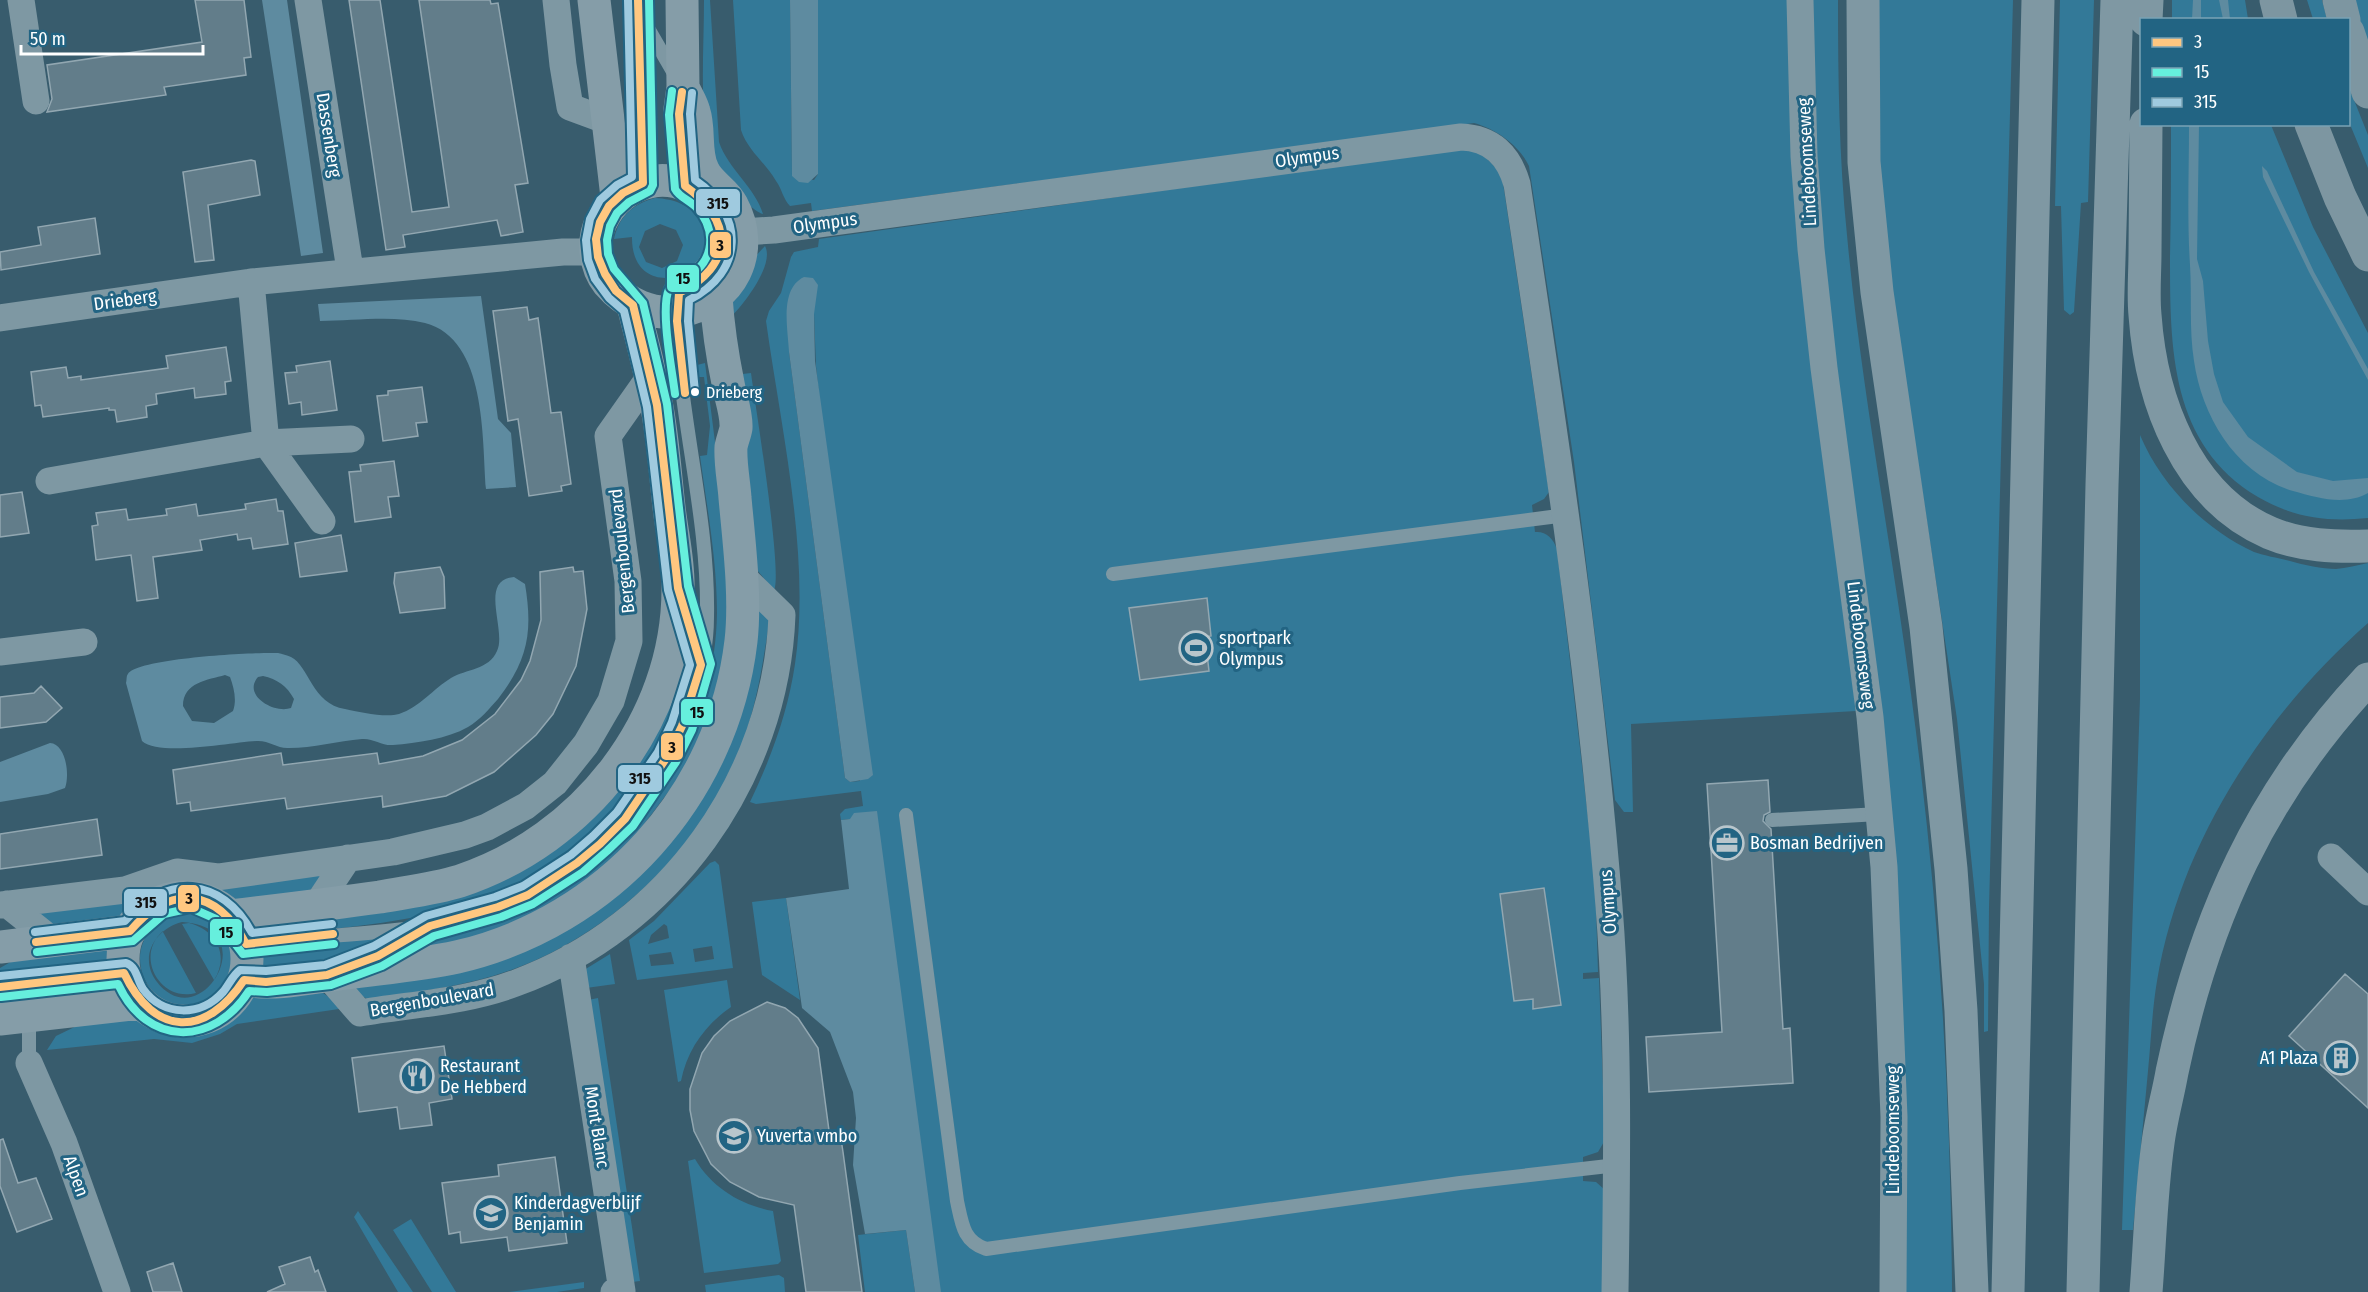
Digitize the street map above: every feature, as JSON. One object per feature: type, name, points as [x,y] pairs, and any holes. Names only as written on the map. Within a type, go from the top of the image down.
[{"type":"highway","points":[[1863,0],[1864,162],[1876,280],[1926,627],[1951,869],[1961,1011],[1972,1292]]},
{"type":"highway","points":[[2008,1292],[2038,0]]},
{"type":"highway","points":[[2083,1292],[2117,0]]},
{"type":"highway","points":[[2146,0],[2146,18]]},
{"type":"highway","points":[[2146,126],[2145,315],[2156,385],[2178,445],[2204,484],[2236,512],[2269,532],[2298,541],[2329,546],[2368,546]]},
{"type":"highway","points":[[2146,1292],[2158,1142],[2187,1006],[2213,929],[2232,879],[2280,789],[2322,729],[2368,679]]},
{"type":"main road","points":[[594,0],[608,121],[630,190]]},
{"type":"main road","points":[[682,0],[683,87],[679,114],[698,183],[709,203],[732,231],[740,261],[735,275],[695,298],[663,312],[633,304],[619,296],[606,280],[598,264],[596,252],[598,227],[630,190],[671,182],[698,183]]},
{"type":"main road","points":[[2276,0],[2280,18]]},
{"type":"main road","points":[[2339,0],[2344,18]]},
{"type":"main road","points":[[2350,35],[2368,92]]},
{"type":"main road","points":[[2312,126],[2340,197],[2368,255]]},
{"type":"main road","points":[[596,252],[614,260],[639,285],[651,292],[695,298]]},
{"type":"main road","points":[[244,980],[266,982],[444,959],[502,944],[558,918],[608,884],[634,860],[680,805],[714,742],[736,674],[741,638],[740,574],[731,448],[720,428],[695,298]]},
{"type":"main road","points":[[230,916],[434,888],[486,872],[542,843],[575,816],[627,753],[645,722],[658,691],[669,655],[678,588],[658,414],[651,375],[633,304]]},
{"type":"main road","points":[[179,897],[209,901],[230,916],[246,944],[248,964],[237,995],[226,1007],[213,1016],[196,1021],[179,1022],[162,1018],[140,1003],[124,973],[124,947],[139,917],[151,907],[179,897]]},
{"type":"main road","points":[[6,950],[52,940],[130,931]]},
{"type":"main road","points":[[15,1017],[140,1003]]},
{"type":"street","points":[[21,0],[36,101]]},
{"type":"street","name":"Dassenberg","points":[[308,0],[350,270]]},
{"type":"street","points":[[556,0],[570,107],[608,121]]},
{"type":"street","name":"Lindeboomseweg","points":[[1800,0],[1804,156],[1811,249],[1824,368],[1870,717],[1879,814],[1891,993],[1894,1116],[1893,1292]]},
{"type":"street","name":"Olympus","points":[[732,231],[774,230],[1461,137],[1486,141],[1506,158],[1517,184],[1566,514],[1586,668],[1608,898],[1617,1165],[1615,1292]]},
{"type":"street","name":"Drieberg","points":[[0,318],[350,270],[563,252],[596,252]]},
{"type":"street","points":[[251,282],[266,443],[322,521]]},
{"type":"street","name":"Bergenboulevard","points":[[4,905],[126,890],[177,872],[218,877],[441,842],[487,827],[526,806],[555,783],[586,744],[611,701],[629,641],[628,581],[608,436],[651,375]]},
{"type":"street","points":[[49,482],[266,443],[351,439]]},
{"type":"street","name":"Bergenboulevard","points":[[327,975],[360,1013],[477,996],[517,983],[595,943],[636,914],[678,874],[713,827],[754,752],[776,678],[782,615],[740,574]]},
{"type":"street","points":[[0,652],[84,642]]},
{"type":"street","points":[[2331,857],[2368,892]]},
{"type":"street","points":[[316,906],[348,858]]},
{"type":"street","name":"Bergenboulevard","points":[[4,905],[52,940]]},
{"type":"street","name":"Mont Blanc","points":[[571,957],[622,1291],[614,1292]]},
{"type":"street","name":"Alpen","points":[[29,1064],[64,1143],[117,1292]]},
{"type":"lane","points":[[638,5],[683,87]]},
{"type":"lane","points":[[630,190],[638,5]]},
{"type":"lane","points":[[246,944],[430,926],[498,907],[528,895],[568,869],[600,844],[625,819],[667,757],[682,726],[701,665],[707,619],[695,298]]},
{"type":"lane","points":[[1113,574],[1566,514]]},
{"type":"lane","points":[[678,588],[701,665]]},
{"type":"lane","points":[[1772,820],[1879,814]]},
{"type":"lane","points":[[906,815],[957,1202],[963,1230],[975,1245],[986,1249],[1449,1185],[1617,1165]]},
{"type":"lane","points":[[327,975],[378,956],[430,926]]},
{"type":"lane","points":[[0,987],[124,973]]},
{"type":"lane","points":[[15,1017],[29,1064]]},
{"type":"shaded area","points":[[262,0],[287,0],[323,253],[301,256]]},
{"type":"shaded area","points":[[704,0],[710,0],[719,142],[723,152],[754,195],[763,214],[747,203],[729,184],[709,152],[703,90]]},
{"type":"shaded area","points":[[733,0],[790,0],[792,176],[814,180],[818,174],[818,0],[1788,0],[1836,544],[1856,711],[1631,724],[1633,812],[1624,812],[1615,800],[1574,462],[1529,166],[1525,158],[1506,139],[1474,123],[812,211],[811,203],[790,206],[772,174],[748,144],[741,130]]},
{"type":"shaded area","points":[[790,0],[818,0],[818,174],[808,183],[799,182],[792,176]]},
{"type":"shaded area","points":[[1813,0],[1838,0],[1844,206],[1853,292],[1911,694],[1929,843],[1946,1067],[1952,1292],[1904,1292],[1835,367],[1815,156]]},
{"type":"shaded area","points":[[1876,0],[2013,0],[1989,908],[1988,1031],[1984,1032],[1984,984],[1957,719],[1888,267],[1878,142]]},
{"type":"shaded area","points":[[2060,0],[2094,0],[2088,202],[2081,203],[2074,312],[2070,315],[2064,310],[2061,206],[2055,206]]},
{"type":"shaded area","points":[[2172,0],[2245,0],[2248,18],[2172,18]]},
{"type":"shaded area","points":[[2193,0],[2201,0],[2201,18],[2192,18]]},
{"type":"shaded area","points":[[2219,0],[2228,0],[2230,18],[2223,18]]},
{"type":"shaded area","points":[[2307,0],[2322,0],[2327,18],[2313,18]]},
{"type":"shaded area","points":[[2350,0],[2368,0],[2368,60]]},
{"type":"shaded area","points":[[2350,90],[2368,135],[2368,168],[2350,124]]},
{"type":"shaded area","points":[[2171,126],[2271,126],[2313,227],[2368,333],[2368,518],[2325,519],[2285,510],[2258,497],[2229,475],[2207,450],[2191,422],[2181,392],[2171,326]]},
{"type":"shaded area","points":[[2189,126],[2199,126],[2197,259],[2203,281],[2208,341],[2214,374],[2223,402],[2248,437],[2297,472],[2333,481],[2368,478],[2368,493],[2350,499],[2331,500],[2293,491],[2273,483],[2255,471],[2225,441],[2205,403],[2194,361],[2189,230]]},
{"type":"shaded area","name":"sportpark Olympus","points":[[1456,149],[1471,150],[1483,156],[1502,176],[1549,492],[1544,499],[1532,505],[1535,532],[1549,536],[1557,549],[1595,878],[1598,972],[1583,973],[1583,979],[1599,978],[1605,1140],[1598,1152],[1583,1157],[1583,1181],[1596,1182],[1605,1190],[1604,1292],[928,1292],[850,819],[841,820],[840,814],[845,809],[863,806],[861,791],[756,804],[750,802],[772,752],[783,717],[792,682],[799,623],[797,537],[766,321],[769,311],[781,293],[794,252],[818,247],[819,239]],"holes":[[[814,313],[816,366],[860,781],[850,782],[845,778],[789,352]]]},
{"type":"shaded area","points":[[2262,166],[2267,171],[2314,272],[2368,369],[2368,380],[2309,272],[2263,177]]},
{"type":"shaded area","points":[[655,198],[688,207],[701,223],[705,242],[701,258],[690,270],[676,276],[660,278],[646,272],[636,259],[632,237],[614,239],[619,224],[628,212]],"holes":[[[660,224],[676,230],[683,245],[677,261],[662,268],[646,262],[639,247],[645,231]]]},
{"type":"shaded area","points":[[765,246],[766,263],[762,273],[750,294],[731,317],[729,307],[752,260]]},
{"type":"shaded area","points":[[804,277],[813,278],[818,285],[814,314],[815,361],[873,775],[868,779],[850,782],[845,778],[789,352],[788,300],[796,283]]},
{"type":"shaded area","points":[[481,296],[498,419],[511,433],[516,487],[486,489],[484,444],[477,393],[470,369],[460,349],[445,333],[425,323],[400,319],[320,321],[318,304]]},
{"type":"shaded area","points":[[705,363],[736,608],[708,739],[603,879],[472,946],[403,949],[434,937],[497,920],[527,907],[567,884],[603,856],[635,823],[663,787],[685,747],[702,704],[713,660],[717,613],[713,554],[700,456],[707,455],[710,426],[704,377],[698,377],[697,365]]},
{"type":"shaded area","points":[[751,373],[772,522],[776,577],[774,590],[757,570],[734,375]]},
{"type":"shaded area","points":[[2140,435],[2160,471],[2186,504],[2218,531],[2236,542],[2254,552],[2319,568],[2336,569],[2368,563],[2368,623],[2294,698],[2262,740],[2232,784],[2206,831],[2185,879],[2168,929],[2155,992],[2133,1230],[2122,1230],[2140,698]]},
{"type":"shaded area","points":[[514,577],[525,584],[528,617],[526,645],[516,671],[498,699],[476,721],[460,731],[432,740],[393,745],[362,739],[298,748],[285,748],[258,741],[164,748],[151,746],[142,741],[126,683],[127,675],[136,668],[198,657],[283,654],[297,662],[318,693],[334,706],[380,715],[394,715],[407,711],[451,678],[483,666],[493,657],[499,642],[495,596],[503,580]],"holes":[[[225,675],[230,677],[234,690],[233,711],[214,723],[192,721],[183,706],[187,692],[198,683]],[[263,676],[277,681],[288,690],[294,699],[291,708],[276,708],[262,702],[254,690],[254,684],[258,677]]]},
{"type":"shaded area","points":[[751,602],[770,616],[757,692],[745,736],[729,775],[708,812],[683,847],[654,879],[621,908],[586,933],[549,954],[511,970],[476,981],[422,991],[368,999],[359,995],[346,981],[446,967],[664,838]]},
{"type":"shaded area","points":[[684,631],[687,659],[683,689],[669,726],[651,761],[618,809],[579,847],[536,876],[488,897],[438,912],[385,922],[275,934],[260,929],[251,922],[442,892],[592,810]]},
{"type":"shaded area","points":[[50,743],[60,749],[63,754],[67,768],[65,788],[48,794],[0,802],[0,762]]},
{"type":"shaded area","points":[[877,811],[941,1292],[915,1292],[906,1230],[865,1234],[853,1165],[856,1118],[853,1092],[830,1032],[802,1008],[786,898],[849,889],[841,820],[850,819],[854,813]]},
{"type":"shaded area","points":[[715,861],[719,865],[733,968],[637,980],[629,940],[654,921],[710,863]],"holes":[[[664,924],[667,926],[669,938],[648,944],[651,935]],[[712,946],[714,959],[695,962],[693,949]],[[671,952],[674,964],[651,966],[649,955]]]},
{"type":"shaded area","points":[[326,870],[302,901],[233,903],[213,892],[183,887],[168,889],[148,897],[124,917],[66,933],[32,910],[155,886]]},
{"type":"shaded area","points":[[786,898],[800,1000],[762,975],[752,902]]},
{"type":"shaded area","points":[[185,912],[207,919],[224,933],[232,952],[233,964],[228,980],[213,997],[205,1001],[182,1005],[164,1000],[150,988],[142,972],[140,953],[146,936],[161,921]],"holes":[[[182,922],[207,928],[220,941],[223,958],[218,974],[206,989],[191,997],[174,996],[157,982],[152,973],[149,963],[152,945],[164,931]]]},
{"type":"shaded area","points":[[189,923],[207,931],[218,945],[221,962],[214,980],[182,924]]},
{"type":"shaded area","points":[[163,931],[196,993],[183,994],[172,991],[155,975],[151,964],[151,953],[155,941]]},
{"type":"shaded area","points":[[394,932],[396,936],[362,956],[258,971],[258,950]]},
{"type":"shaded area","points":[[114,945],[113,967],[0,982],[0,968],[14,960]]},
{"type":"shaded area","points":[[610,954],[615,984],[586,988],[584,970]]},
{"type":"shaded area","points":[[727,980],[731,1007],[698,1039],[681,1081],[678,1082],[664,990]]},
{"type":"shaded area","points":[[97,984],[111,987],[120,994],[0,1014],[0,997]]},
{"type":"shaded area","points":[[323,993],[338,1003],[339,1009],[237,1024],[220,1034],[192,1043],[154,1039],[47,1050],[56,1036],[91,1019],[138,1014],[157,1026],[187,1032],[203,1030],[222,1022],[256,994]]},
{"type":"shaded area","points":[[598,998],[640,1281],[632,1282],[588,1000]]},
{"type":"shaded area","points":[[695,1159],[710,1179],[728,1194],[773,1211],[781,1261],[778,1264],[704,1273],[688,1161]]},
{"type":"shaded area","points":[[358,1211],[413,1292],[398,1292],[354,1217]]},
{"type":"shaded area","points":[[411,1219],[456,1292],[432,1292],[393,1230]]},
{"type":"shaded area","points":[[906,1230],[915,1292],[865,1292],[858,1235]]},
{"type":"shaded area","points":[[779,1275],[784,1278],[785,1292],[706,1292],[705,1285]]},
{"type":"shaded area","points":[[584,1282],[584,1288],[557,1292],[509,1292]]},
{"type":"building","points":[[195,0],[244,0],[251,57],[244,58],[246,75],[164,87],[166,95],[47,112],[52,99],[47,65],[202,42]]},
{"type":"building","points":[[349,0],[380,0],[412,212],[449,207],[419,0],[490,0],[491,4],[498,3],[528,183],[515,185],[523,232],[501,236],[497,220],[403,235],[405,247],[386,250]]},
{"type":"building","points":[[255,161],[260,195],[208,205],[214,260],[195,262],[183,172]]},
{"type":"building","points":[[95,218],[100,254],[1,270],[0,252],[41,245],[38,227]]},
{"type":"building","points":[[527,307],[529,320],[538,318],[551,413],[561,412],[571,484],[561,486],[562,491],[529,496],[518,419],[508,421],[493,311]]},
{"type":"building","points":[[226,347],[231,381],[225,382],[226,394],[195,398],[194,388],[156,394],[157,404],[146,406],[147,417],[117,422],[115,410],[109,410],[109,408],[43,417],[41,405],[35,406],[31,372],[66,367],[68,378],[81,376],[81,380],[168,368],[166,356]]},
{"type":"building","points":[[330,361],[337,410],[302,415],[301,402],[289,404],[285,373],[297,372],[296,366]]},
{"type":"building","points":[[422,387],[427,422],[416,423],[418,436],[383,441],[377,396],[388,395],[388,391]]},
{"type":"building","points":[[394,461],[399,496],[388,497],[391,517],[355,522],[349,472],[361,471],[360,465]]},
{"type":"building","points":[[22,492],[29,533],[0,537],[0,495]]},
{"type":"building","points":[[276,499],[278,511],[283,511],[288,544],[253,549],[251,538],[238,540],[237,534],[200,540],[202,550],[153,557],[158,598],[137,601],[131,555],[96,560],[92,526],[98,525],[96,513],[126,509],[128,520],[167,515],[166,509],[196,504],[198,516],[246,509],[245,504]]},
{"type":"building","points":[[341,535],[347,571],[300,577],[295,543]]},
{"type":"building","points":[[440,567],[444,577],[445,608],[400,613],[394,583],[395,573]]},
{"type":"building","points":[[573,567],[574,572],[583,571],[587,609],[576,666],[553,714],[536,735],[494,772],[446,796],[383,807],[382,796],[287,809],[285,798],[191,811],[190,802],[177,804],[173,770],[281,753],[283,765],[377,753],[379,764],[423,756],[462,740],[495,714],[521,680],[530,661],[541,620],[540,572]]},
{"type":"building","points":[[1207,598],[1211,636],[1205,637],[1209,671],[1140,680],[1129,608]]},
{"type":"building","points":[[41,686],[62,708],[46,722],[0,728],[0,697],[34,693]]},
{"type":"building","points":[[1768,780],[1770,812],[1764,815],[1763,821],[1771,829],[1783,1029],[1790,1028],[1793,1083],[1649,1092],[1646,1037],[1722,1032],[1707,784]]},
{"type":"building","points":[[97,819],[102,855],[0,869],[0,834]]},
{"type":"building","points":[[1544,888],[1561,1005],[1533,1009],[1533,999],[1514,1001],[1500,894]]},
{"type":"building","name":"A1 Plaza","points":[[2345,974],[2368,994],[2368,1108],[2289,1036]]},
{"type":"building","points":[[767,1002],[785,1008],[798,1018],[818,1048],[830,1138],[841,1139],[862,1292],[806,1292],[794,1205],[759,1197],[730,1182],[711,1164],[694,1131],[690,1110],[690,1089],[702,1053],[714,1036],[730,1021]]},
{"type":"building","points":[[444,1046],[452,1099],[429,1103],[432,1125],[400,1129],[397,1107],[359,1112],[352,1058]]},
{"type":"building","points":[[3,1139],[18,1183],[36,1178],[52,1219],[17,1232],[0,1186],[0,1140]]},
{"type":"building","points":[[555,1157],[567,1243],[509,1251],[507,1237],[461,1243],[460,1232],[449,1234],[442,1183],[499,1176],[498,1165]]},
{"type":"building","points":[[310,1257],[315,1272],[318,1270],[326,1292],[267,1292],[285,1284],[279,1267]]},
{"type":"building","points":[[173,1263],[182,1292],[153,1292],[147,1272]]},
{"type":"transit line","name":"315","points":[[0,976],[126,963],[132,967],[143,989],[151,998],[171,1009],[182,1010],[204,1006],[214,1000],[240,970],[266,971],[325,965],[374,946],[426,916],[495,897],[523,886],[571,855],[593,836],[617,812],[658,752],[672,722],[690,665],[668,590],[647,407],[624,311],[609,298],[595,279],[588,260],[586,240],[590,219],[600,200],[617,185],[632,177],[628,0]]},
{"type":"transit line","name":"3","points":[[0,987],[124,973],[136,994],[150,1009],[165,1019],[181,1022],[197,1020],[213,1012],[229,999],[244,980],[266,982],[327,975],[378,956],[430,926],[498,907],[528,895],[577,863],[600,844],[625,819],[667,757],[682,726],[701,665],[678,588],[657,405],[633,305],[616,291],[605,274],[598,257],[596,239],[600,222],[609,206],[623,193],[643,183],[638,0]]},
{"type":"transit line","name":"15","points":[[1,997],[118,984],[130,1005],[146,1020],[163,1029],[181,1032],[199,1030],[217,1022],[234,1009],[249,991],[267,992],[331,985],[382,966],[434,936],[501,917],[533,904],[583,872],[633,826],[676,762],[692,730],[711,664],[688,586],[667,404],[643,303],[614,269],[608,254],[607,240],[610,226],[617,213],[629,202],[650,191],[653,185],[649,0]]},
{"type":"transit line","name":"15","points":[[672,91],[669,115],[675,189],[702,214],[710,239],[710,248],[702,264],[669,289],[666,310],[675,394]]},
{"type":"transit line","name":"3","points":[[682,92],[679,114],[685,186],[701,199],[712,213],[719,228],[721,242],[718,256],[710,270],[697,282],[679,293],[677,321],[685,393]]},
{"type":"transit line","name":"315","points":[[692,93],[690,114],[695,180],[723,209],[730,226],[732,242],[729,259],[721,274],[707,288],[689,300],[688,321],[695,392]]},
{"type":"transit line","name":"315","points":[[35,932],[125,921],[141,906],[158,895],[175,889],[192,888],[209,892],[225,900],[240,914],[252,933],[332,924]]},
{"type":"transit line","name":"3","points":[[36,942],[130,931],[146,915],[161,905],[177,899],[192,898],[207,903],[221,912],[234,925],[246,944],[333,934]]},
{"type":"transit line","name":"15","points":[[37,952],[133,941],[164,914],[191,908],[216,919],[243,954],[334,944]]},
{"type":"place","name":"Drieberg","points":[[695,392]]},
{"type":"place","name":"sportpark Olympus","points":[[1196,648]]},
{"type":"place","name":"Bosman Bedrijven","points":[[1727,843]]},
{"type":"place","name":"A1 Plaza","points":[[2341,1058]]},
{"type":"place","name":"Restaurant De Hebberd","points":[[417,1076]]},
{"type":"place","name":"Yuverta vmbo","points":[[734,1136]]},
{"type":"place","name":"Kinderdagverblijf Benjamin","points":[[491,1213]]}]
